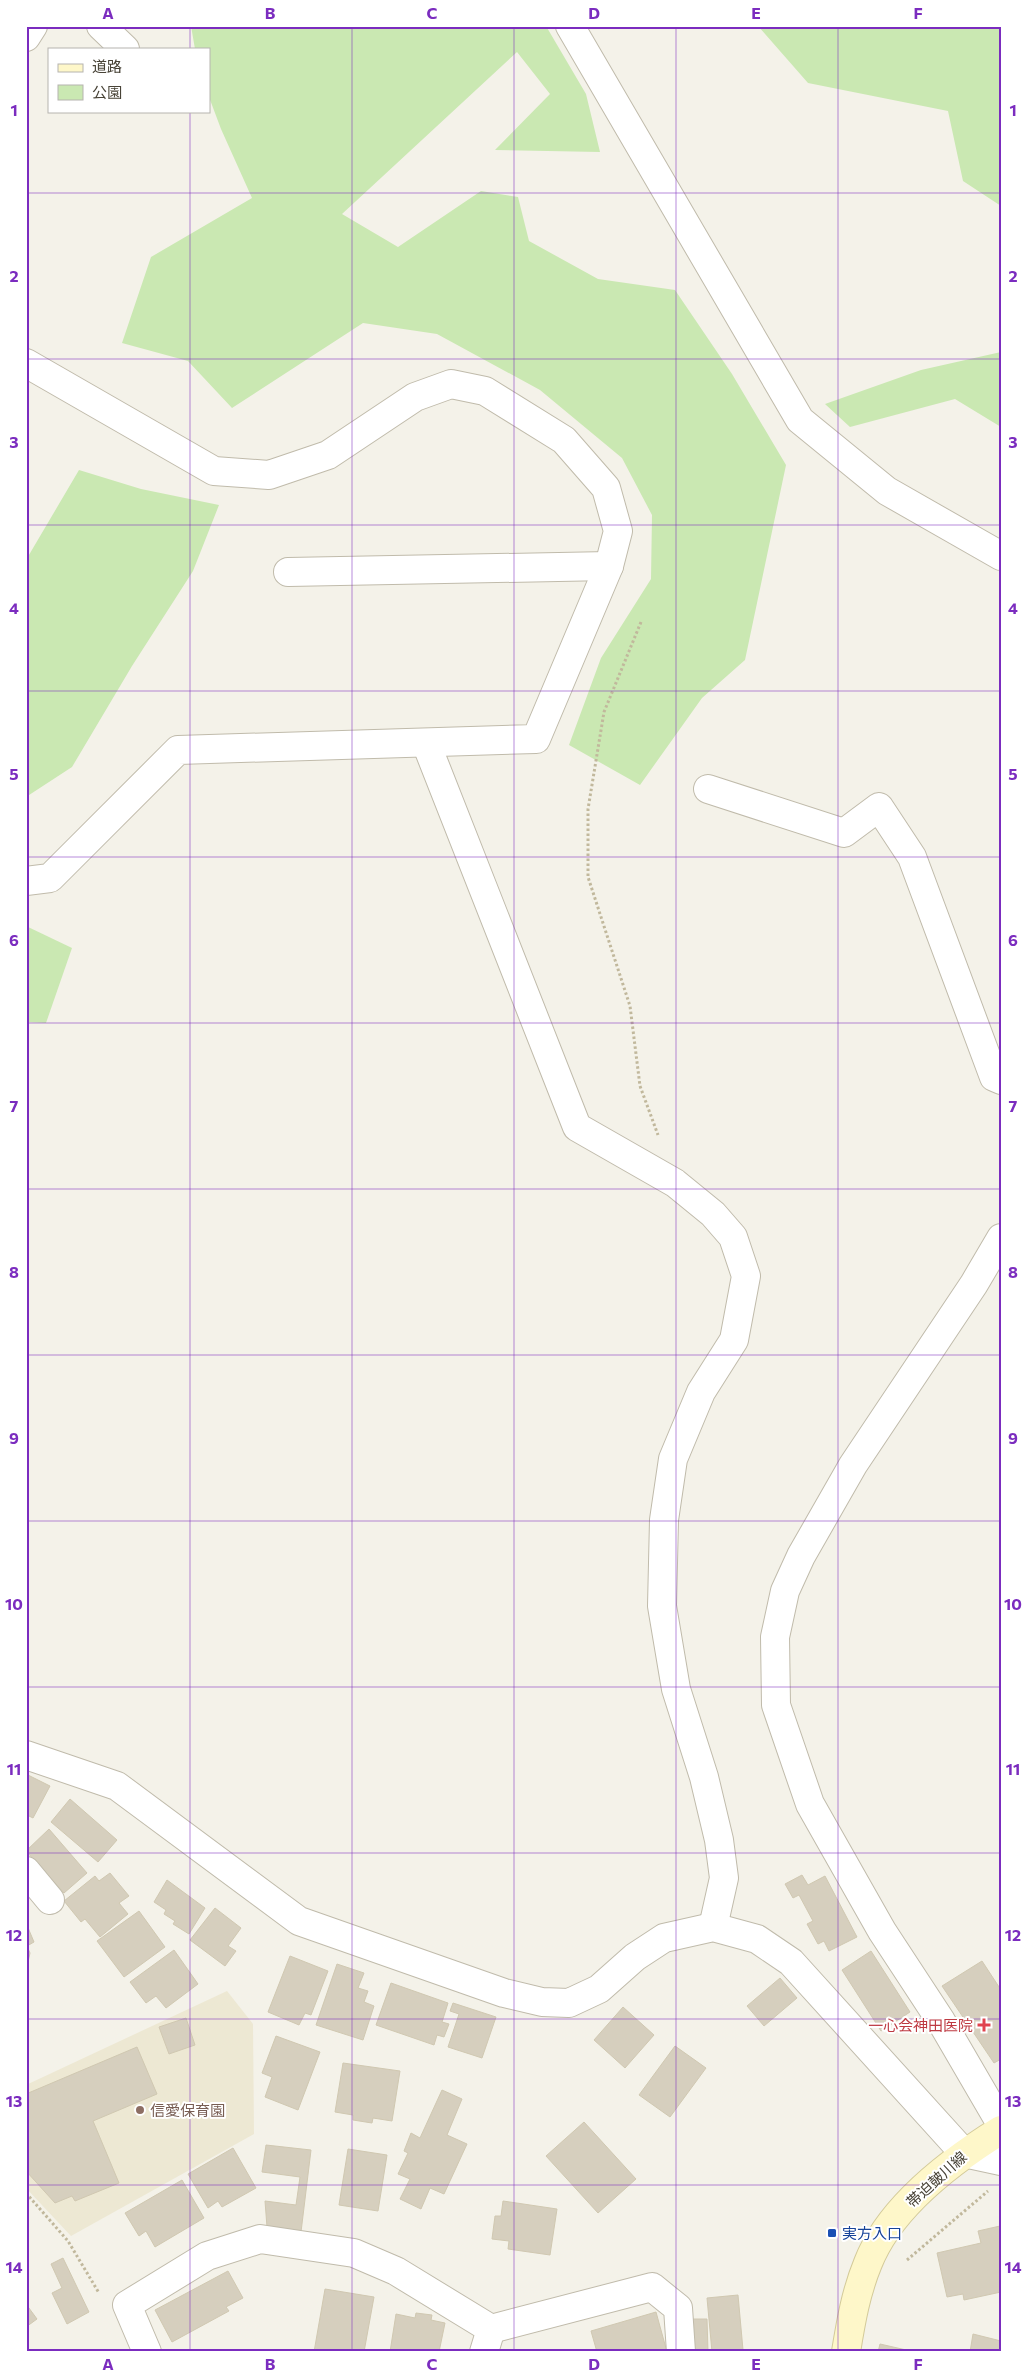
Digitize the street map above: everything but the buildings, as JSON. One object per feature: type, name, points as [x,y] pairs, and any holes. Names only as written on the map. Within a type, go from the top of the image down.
[{"type":"street","points":[[26,37],[33,26]]},
{"type":"street","points":[[102,26],[124,48]]},
{"type":"street","points":[[570,26],[800,420],[887,492],[1001,556]]},
{"type":"street","points":[[26,363],[214,471],[269,475],[328,455],[415,397],[451,384],[486,391],[564,440],[606,488],[618,531],[609,566],[536,739],[178,750],[50,878],[26,881]]},
{"type":"street","points":[[288,572],[609,566]]},
{"type":"street","points":[[426,742],[577,1127],[676,1183],[713,1214],[733,1238],[746,1276],[734,1340],[702,1392],[673,1459],[664,1520],[662,1606],[676,1689],[704,1777],[722,1859],[724,1878],[713,1928]]},
{"type":"street","points":[[708,789],[844,833],[879,807],[912,858],[994,1077],[1001,1080]]},
{"type":"street","points":[[1001,1238],[974,1284],[853,1465],[801,1556],[785,1591],[774,1637],[776,1705],[810,1804],[882,1931],[942,2021],[1001,2124]]},
{"type":"street","points":[[26,1756],[117,1786],[299,1921],[514,1995],[542,2002],[569,2003],[599,1989],[635,1957],[664,1938],[713,1928],[757,1939],[791,1962],[964,2153],[1001,2161]]},
{"type":"street","points":[[26,1871],[50,1900]]},
{"type":"street","name":"帯迫皷川線","points":[[846,2352],[854,2303],[868,2262],[886,2230],[902,2209],[964,2153],[1001,2130]]},
{"type":"street","points":[[147,2352],[127,2305],[207,2256],[260,2239],[354,2253],[396,2271],[487,2341],[652,2287],[678,2308],[681,2352]]},
{"type":"path","points":[[641,622],[604,712],[588,809],[588,877],[630,1006],[640,1086],[676,1183]]},
{"type":"path","points":[[904,2262],[986,2192],[991,2191]]},
{"type":"path","points":[[26,2193],[68,2241],[90,2282],[108,2306],[127,2305]]},
{"type":"shaded area","name":"信愛保育園","points":[[227,1991],[253,2024],[254,2134],[71,2236],[26,2188],[26,2085]]},
{"type":"green space","points":[[191,26],[546,26],[586,94],[600,152],[495,150],[550,94],[517,52],[342,214],[398,247],[481,191],[518,197],[529,241],[598,279],[675,290],[732,374],[786,465],[745,660],[702,698],[640,785],[569,745],[601,658],[651,579],[652,515],[622,458],[540,390],[437,334],[363,323],[232,408],[188,361],[122,343],[151,257],[252,198],[210,100],[210,48],[195,48]]},
{"type":"green space","points":[[758,26],[1001,26],[1001,206],[963,181],[948,111],[808,83]]},
{"type":"green space","points":[[1001,352],[1001,427],[955,399],[850,427],[825,404],[921,370]]},
{"type":"green space","points":[[79,470],[141,489],[219,505],[193,571],[132,666],[72,767],[26,797],[26,560]]},
{"type":"green space","points":[[26,926],[72,948],[46,1023],[26,1022]]},
{"type":"place","name":"一心会神田医院","points":[[984,2025]]},
{"type":"place","name":"信愛保育園","points":[[140,2110]]},
{"type":"place","name":"実方入口","points":[[832,2233]]}]
